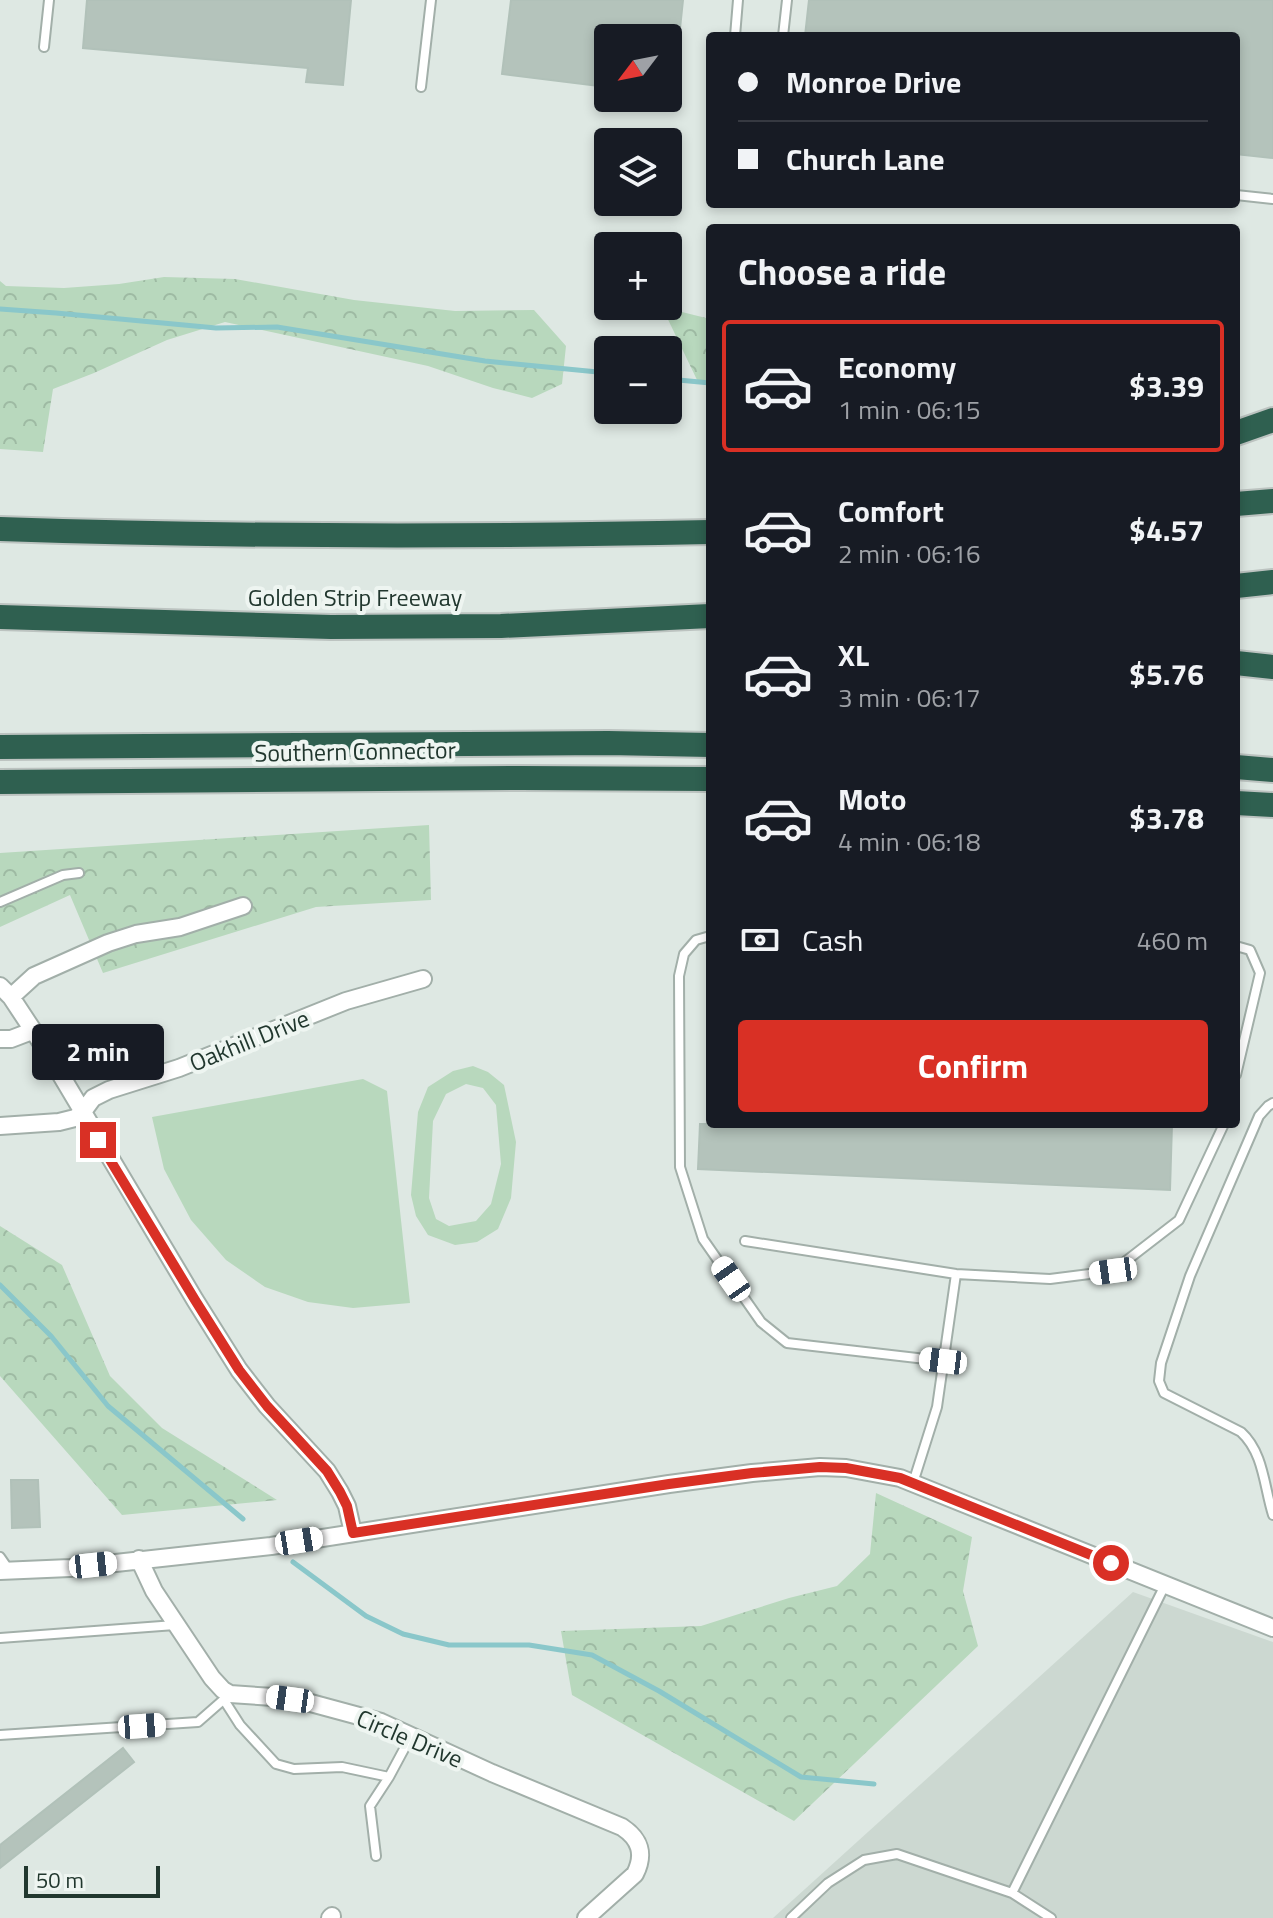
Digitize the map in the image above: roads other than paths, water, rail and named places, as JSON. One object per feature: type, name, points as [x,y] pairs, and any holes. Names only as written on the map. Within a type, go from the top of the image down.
[{"type":"highway","points":[[1240,432],[1273,420]]},
{"type":"highway","points":[[1240,504],[1273,501]]},
{"type":"highway","points":[[0,529],[280,536],[706,532]]},
{"type":"highway","points":[[1240,586],[1273,582]]},
{"type":"highway","name":"Golden Strip Freeway","points":[[0,617],[331,627],[501,626],[706,616]]},
{"type":"highway","points":[[1240,663],[1273,667]]},
{"type":"highway","name":"Southern Connector","points":[[0,747],[706,745]]},
{"type":"highway","points":[[1240,767],[1273,770]]},
{"type":"highway","name":"Southern Connector","points":[[0,782],[706,779]]},
{"type":"highway","points":[[1240,803],[1273,805]]},
{"type":"street","points":[[243,906],[180,927],[136,934],[108,943],[6,991],[46,1050],[239,1370],[267,1406],[327,1471],[347,1506],[353,1533]]},
{"type":"street","name":"Oakhill Drive","points":[[82,1113],[93,1098],[109,1090],[179,1068],[346,1001],[423,979]]},
{"type":"street","points":[[0,1039],[11,1039],[32,1031]]},
{"type":"street","points":[[0,1126],[59,1122],[82,1113]]},
{"type":"street","points":[[3,1566],[70,1568],[271,1546],[669,1484],[752,1473],[846,1468],[875,1472],[913,1483],[1273,1628]]},
{"type":"street","points":[[139,1559],[154,1591],[227,1697]]},
{"type":"street","name":"Circle Drive","points":[[227,1697],[273,1697],[307,1702],[381,1722],[492,1773],[622,1827],[637,1840],[640,1865],[635,1874],[586,1918]]},
{"type":"lane","points":[[44,47],[49,0]]},
{"type":"lane","points":[[421,87],[431,0]]},
{"type":"lane","points":[[735,32],[738,0]]},
{"type":"lane","points":[[783,32],[787,0]]},
{"type":"lane","points":[[1240,195],[1273,199]]},
{"type":"lane","points":[[0,902],[63,875],[79,873]]},
{"type":"lane","points":[[706,937],[696,940],[684,954],[679,976],[680,1167],[703,1239],[761,1322],[787,1343],[943,1361]]},
{"type":"lane","points":[[1240,947],[1250,950],[1260,973],[1240,1058]]},
{"type":"lane","points":[[1273,1103],[1259,1116],[1190,1276],[1161,1363],[1159,1381],[1164,1393],[1241,1432],[1249,1440],[1257,1451],[1273,1515]]},
{"type":"lane","points":[[745,1241],[956,1274],[1050,1279],[1113,1271],[1179,1220],[1222,1128]]},
{"type":"lane","points":[[913,1483],[937,1407],[956,1274]]},
{"type":"lane","points":[[1012,1893],[1165,1585]]},
{"type":"lane","points":[[0,1638],[177,1625]]},
{"type":"lane","points":[[0,1735],[198,1722],[227,1697],[240,1725],[276,1764],[294,1769],[342,1767],[389,1777]]},
{"type":"lane","points":[[376,1856],[370,1806],[411,1736]]},
{"type":"lane","points":[[791,1918],[828,1883],[864,1860],[897,1854],[1012,1893],[1051,1918]]},
{"type":"waterway","points":[[0,309],[216,328],[277,327],[485,361],[594,372]]},
{"type":"waterway","points":[[682,380],[706,383]]},
{"type":"waterway","points":[[0,1285],[51,1336],[108,1406],[243,1519]]},
{"type":"waterway","points":[[293,1562],[366,1616],[403,1634],[449,1645],[529,1645],[592,1655],[659,1691],[801,1777],[874,1784]]}]
